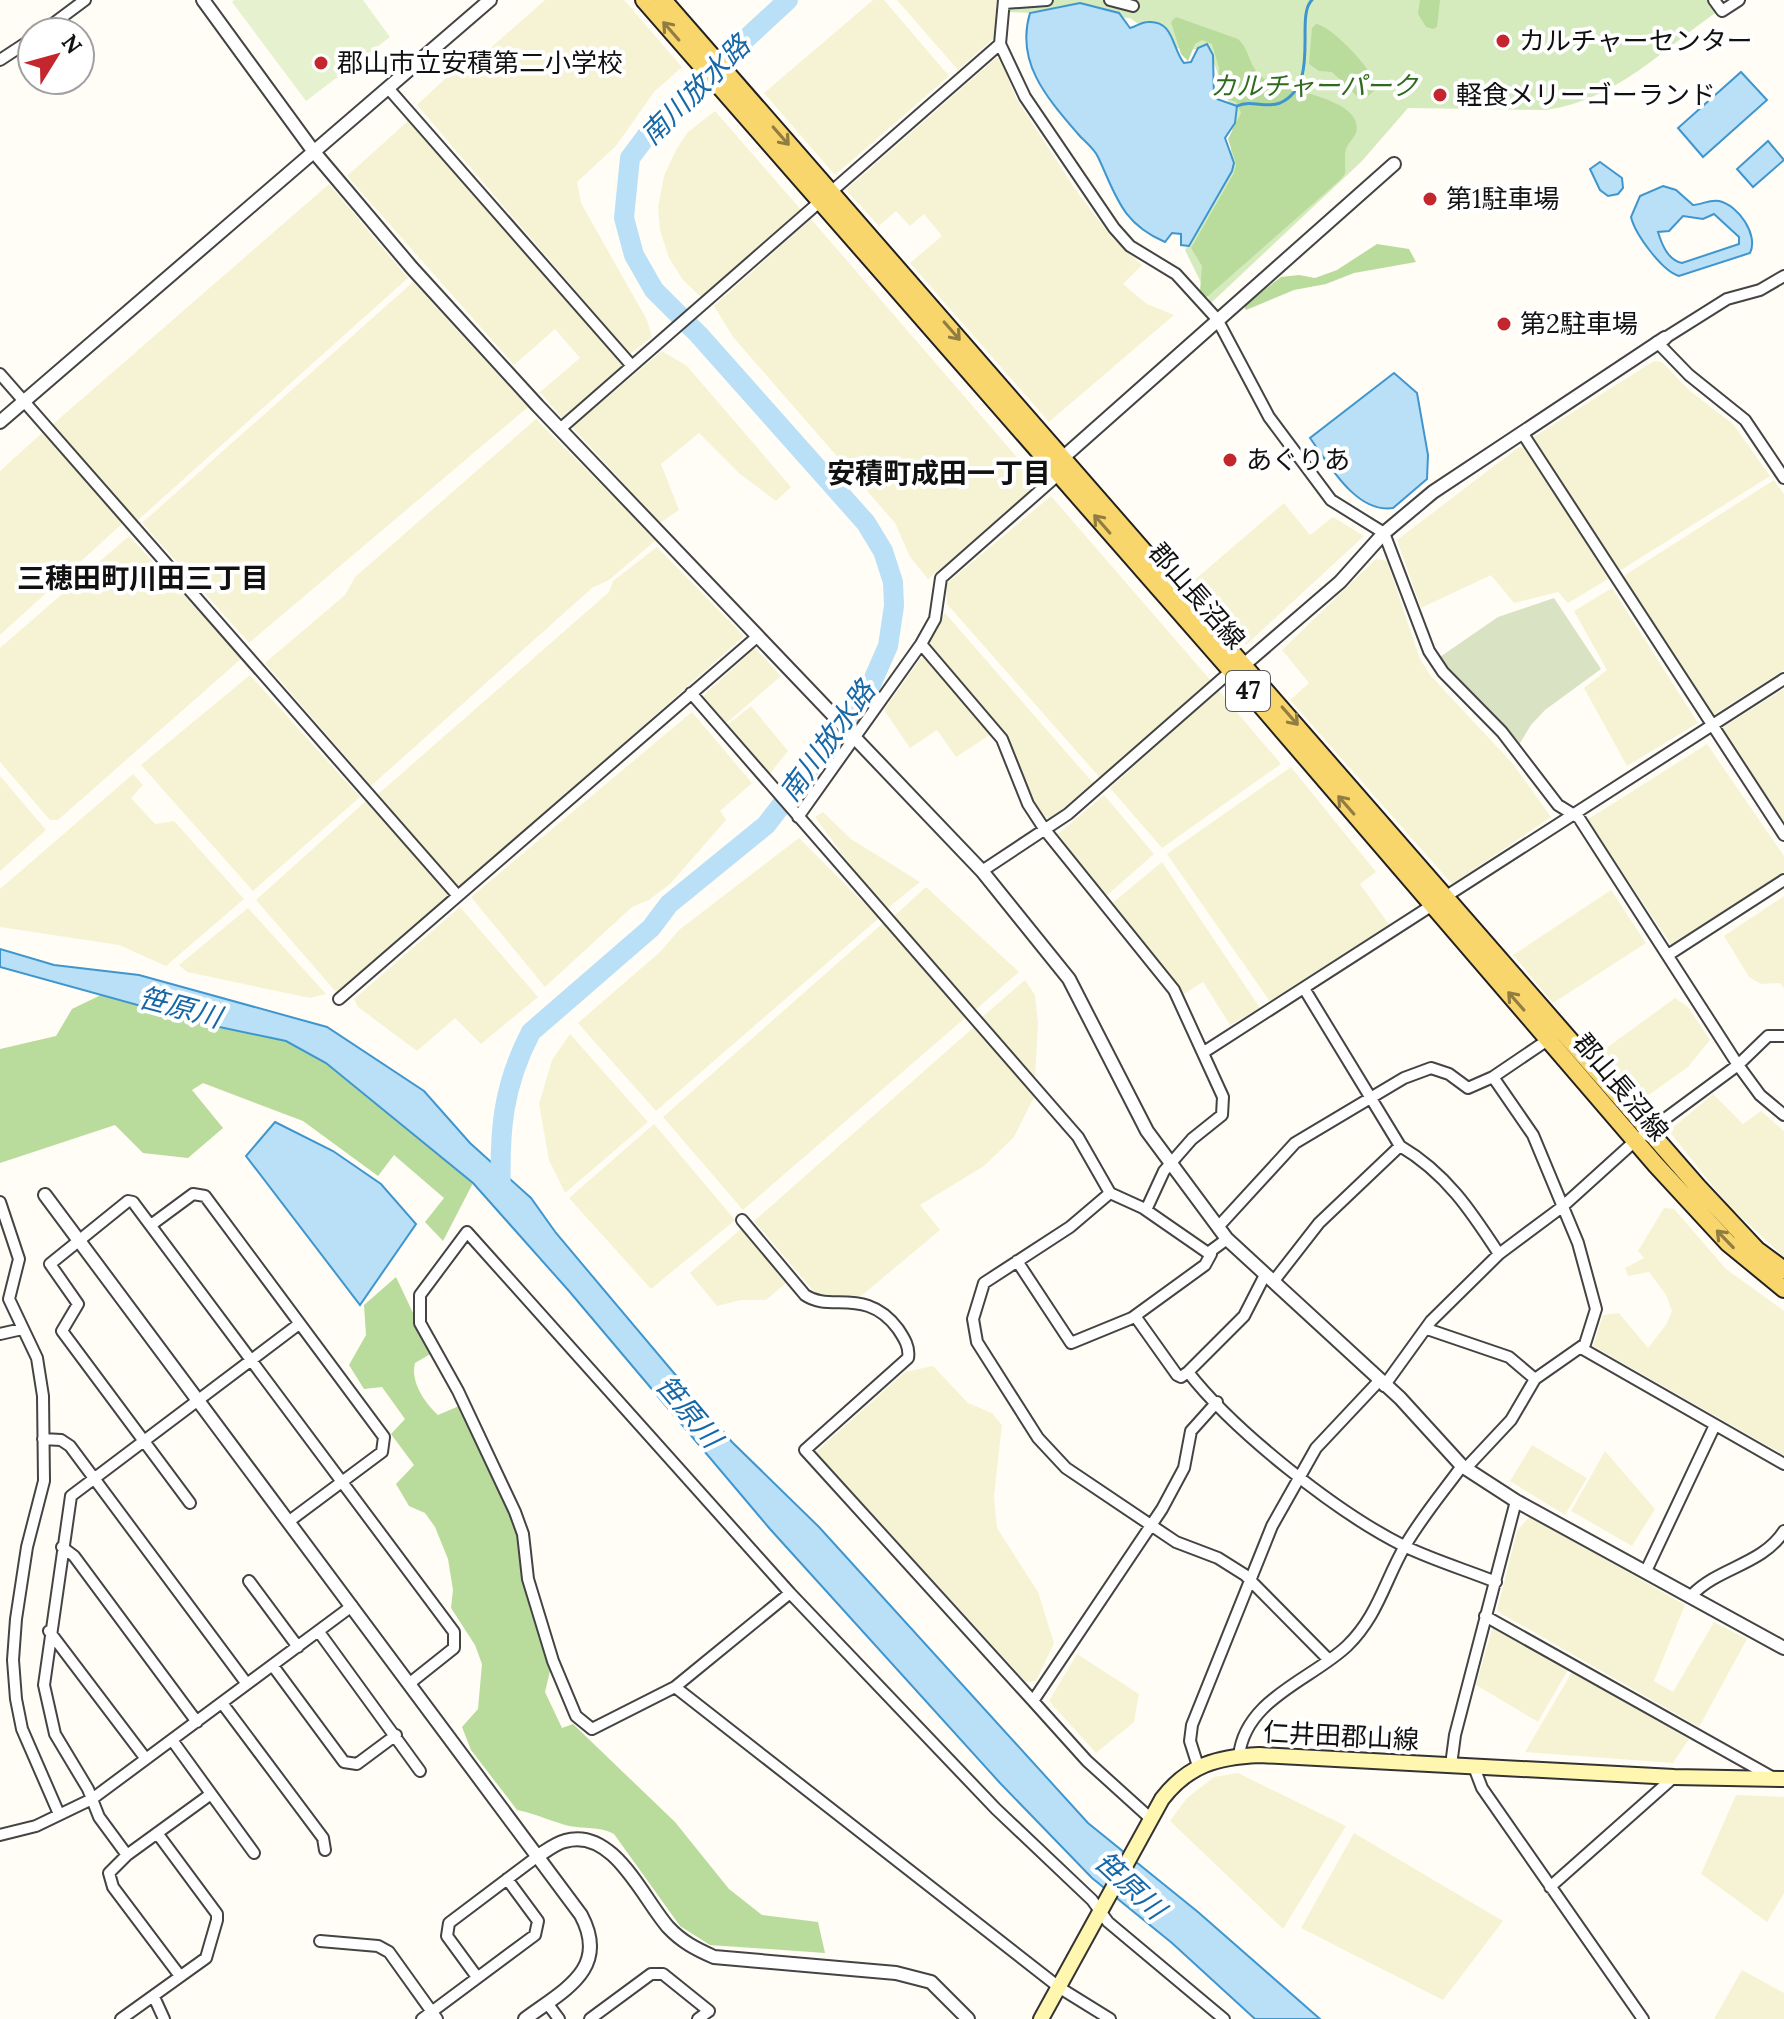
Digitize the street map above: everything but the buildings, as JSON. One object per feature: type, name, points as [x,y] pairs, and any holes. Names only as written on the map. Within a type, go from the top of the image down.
[{"type":"main road","name":"郡山長沼線","points":[[644,0],[704,57]]},
{"type":"main road","name":"郡山長沼線","points":[[663,0],[724,81],[1236,670],[1440,900],[1564,1029],[1642,1136],[1728,1243],[1784,1289]]},
{"type":"main road","name":"郡山長沼線","points":[[1440,900],[1549,1039],[1736,1229],[1784,1270]]},
{"type":"main road","name":"仁井田郡山線","points":[[1041,2019],[1103,1910],[1148,1822],[1167,1792],[1198,1766],[1239,1756],[1782,1781]]},
{"type":"street","points":[[64,16],[85,0]]},
{"type":"street","points":[[203,0],[314,152],[412,268],[560,429],[982,871],[1069,979],[1127,1098],[1227,1239],[1382,1383],[1464,1467],[1516,1501],[1784,1648]]},
{"type":"street","points":[[0,422],[490,0]]},
{"type":"street","points":[[1047,0],[1004,1],[1000,44],[1025,97],[1114,228],[1130,246],[1183,280],[1217,319],[1269,417],[1331,500],[1384,533],[1436,662],[1476,709],[1502,732],[1542,788],[1564,811],[1579,818],[1738,1065],[1760,1095],[1784,1115]]},
{"type":"street","points":[[1110,0],[1133,6]]},
{"type":"street","points":[[1714,0],[1722,11],[1739,0]]},
{"type":"street","points":[[560,429],[1000,44]]},
{"type":"street","points":[[388,88],[632,366]]},
{"type":"street","points":[[798,817],[921,644],[937,613],[941,578],[1217,319],[1394,164]]},
{"type":"street","points":[[982,871],[1045,830],[1095,792],[1340,582],[1384,533],[1433,492],[1727,299],[1760,290],[1784,276]]},
{"type":"street","points":[[1661,340],[1689,375],[1745,420],[1784,478]]},
{"type":"street","points":[[0,374],[458,896]]},
{"type":"street","points":[[1523,434],[1784,835]]},
{"type":"street","points":[[339,999],[758,636]]},
{"type":"street","points":[[921,644],[1002,739],[1028,804],[1045,830],[1165,976],[1223,1097],[1222,1115],[1192,1139],[1159,1178],[1146,1210]]},
{"type":"street","points":[[1204,1052],[1305,990],[1572,813],[1784,679]]},
{"type":"street","points":[[691,693],[1078,1137],[1110,1193],[1146,1210],[1211,1254]]},
{"type":"street","points":[[1668,955],[1784,880]]},
{"type":"street","points":[[1305,990],[1400,1146],[1423,1160],[1475,1213],[1499,1254]]},
{"type":"street","points":[[1218,1227],[1288,1148],[1370,1098],[1431,1068],[1449,1074],[1467,1088],[1493,1077],[1564,1029]]},
{"type":"street","points":[[1198,1766],[1190,1741],[1192,1725],[1272,1526],[1316,1448],[1382,1383],[1435,1317],[1499,1254],[1562,1207],[1642,1136],[1738,1065],[1768,1036],[1784,1036]]},
{"type":"street","points":[[1239,1756],[1243,1738],[1266,1706],[1350,1643],[1383,1597],[1404,1546],[1464,1467],[1511,1420],[1535,1379],[1581,1348],[1596,1309],[1582,1253],[1533,1135],[1493,1077]]},
{"type":"street","points":[[1135,1316],[1181,1377],[1244,1316],[1269,1278],[1319,1223],[1400,1146]]},
{"type":"street","points":[[1110,1193],[1070,1227],[990,1278],[980,1289],[973,1319],[977,1342],[1056,1459],[1176,1542],[1224,1561],[1250,1579],[1329,1660]]},
{"type":"street","points":[[151,1225],[193,1194],[205,1196],[384,1437],[382,1452],[288,1522]]},
{"type":"street","points":[[45,1195],[581,1915],[591,1941],[589,1962],[582,1975],[525,2019]]},
{"type":"street","points":[[190,1503],[63,1335],[63,1324],[77,1311],[78,1304],[50,1264],[128,1201],[133,1202],[151,1225],[456,1635],[454,1648],[410,1683]]},
{"type":"street","points":[[0,1202],[18,1252],[9,1296],[42,1373],[44,1481],[27,1547],[13,1660],[22,1729],[59,1814]]},
{"type":"street","points":[[742,1220],[805,1295],[813,1300],[861,1302],[885,1316],[904,1338],[909,1350],[908,1358],[805,1450],[1087,1761],[1148,1822]]},
{"type":"street","points":[[790,1593],[675,1687],[592,1729],[581,1722],[568,1700],[528,1579],[523,1534],[515,1512],[458,1391],[420,1323],[420,1295],[467,1232],[790,1593],[1103,1910],[1224,2019]]},
{"type":"street","points":[[1017,1261],[1071,1343],[1135,1316],[1198,1270],[1227,1239]]},
{"type":"street","points":[[127,1855],[99,1817],[64,1751],[51,1719],[44,1680],[71,1496],[299,1324]]},
{"type":"street","points":[[0,1334],[22,1329]]},
{"type":"street","points":[[1427,1329],[1509,1357],[1535,1379]]},
{"type":"street","points":[[1581,1348],[1784,1464]]},
{"type":"street","points":[[1188,1372],[1250,1436],[1327,1497],[1404,1546],[1496,1582]]},
{"type":"street","points":[[1033,1701],[1183,1472],[1191,1431],[1217,1402]]},
{"type":"street","points":[[1646,1571],[1715,1425]]},
{"type":"street","points":[[43,1439],[64,1440],[247,1684]]},
{"type":"street","points":[[1451,1765],[1485,1616],[1516,1501]]},
{"type":"street","points":[[1692,1595],[1713,1576],[1768,1550],[1784,1531]]},
{"type":"street","points":[[62,1547],[76,1559],[197,1722]]},
{"type":"street","points":[[249,1581],[298,1647]]},
{"type":"street","points":[[0,1835],[36,1826],[92,1799],[352,1606]]},
{"type":"street","points":[[1485,1616],[1782,1781]]},
{"type":"street","points":[[49,1631],[146,1759]]},
{"type":"street","points":[[319,1632],[420,1771]]},
{"type":"street","points":[[273,1666],[344,1762],[357,1764],[396,1735]]},
{"type":"street","points":[[675,1687],[1060,1988],[1110,2019]]},
{"type":"street","points":[[222,1703],[323,1838],[325,1850]]},
{"type":"street","points":[[172,1740],[254,1853]]},
{"type":"street","points":[[1474,1767],[1478,1783],[1643,2019]]},
{"type":"street","points":[[1550,1887],[1674,1777]]},
{"type":"street","points":[[180,1976],[110,1882],[110,1869],[211,1794]]},
{"type":"street","points":[[121,2019],[209,1954],[217,1917],[157,1833]]},
{"type":"street","points":[[477,1977],[447,1936],[449,1923],[538,1856],[564,1841],[583,1840],[601,1845],[669,1928],[690,1947],[714,1957],[896,1973],[931,1982],[968,2019]]},
{"type":"street","points":[[320,1941],[378,1946],[388,1950],[430,2017],[477,1977],[535,1935],[538,1924],[507,1879]]},
{"type":"street","points":[[590,2019],[651,1974],[663,1974],[709,2011],[698,2019]]},
{"type":"street","points":[[154,1997],[164,2019]]},
{"type":"street","points":[[547,2003],[559,2019]]},
{"type":"shaded area","points":[[545,0],[624,0],[682,67],[654,92],[616,146],[577,182],[581,203],[647,320],[652,337],[630,354],[417,105],[464,61],[470,66]]},
{"type":"shaded area","points":[[873,0],[884,0],[949,76],[835,175],[764,93]]},
{"type":"shaded area","points":[[897,0],[997,0],[993,39],[958,70]]},
{"type":"shaded area","points":[[996,58],[1001,59],[1016,98],[1075,189],[1113,239],[1142,265],[1123,284],[1147,304],[1174,315],[1049,422],[910,263],[942,236],[924,214],[910,226],[896,211],[879,226],[846,190]]},
{"type":"shaded area","points":[[715,111],[802,211],[701,297],[683,280],[669,258],[660,230],[658,207],[664,176],[676,150],[688,132]]},
{"type":"shaded area","points":[[409,120],[625,367],[563,419],[540,392],[580,358],[555,329],[514,365],[347,176]]},
{"type":"shaded area","points":[[329,184],[408,278],[137,521],[52,425]]},
{"type":"shaded area","points":[[811,219],[1040,484],[928,579],[910,557],[895,523],[733,337],[714,306]]},
{"type":"shaded area","points":[[413,282],[528,407],[249,643],[142,523]]},
{"type":"shaded area","points":[[662,351],[687,366],[791,487],[776,501],[740,474],[699,433],[661,464],[679,510],[660,523],[572,427]]},
{"type":"shaded area","points":[[1654,361],[1662,362],[1690,391],[1733,424],[1770,476],[1618,572],[1532,438]]},
{"type":"shaded area","points":[[536,419],[656,540],[609,580],[592,588],[371,786],[265,663],[345,595],[355,577]]},
{"type":"shaded area","points":[[42,433],[124,522],[0,635],[0,471]]},
{"type":"shaded area","points":[[1519,447],[1527,448],[1608,579],[1568,603],[1558,592],[1514,603],[1491,575],[1421,608],[1397,540]]},
{"type":"shaded area","points":[[1774,480],[1784,494],[1784,670],[1712,716],[1622,577]]},
{"type":"shaded area","points":[[1051,496],[1212,682],[1101,779],[947,604],[946,584]]},
{"type":"shaded area","points":[[1284,503],[1310,535],[1333,517],[1364,536],[1246,645],[1191,583]]},
{"type":"shaded area","points":[[129,536],[242,658],[58,820],[50,820],[0,762],[0,648]]},
{"type":"shaded area","points":[[657,547],[744,636],[460,889],[377,795],[609,592],[613,581]]},
{"type":"shaded area","points":[[1376,559],[1387,561],[1420,659],[1431,676],[1513,764],[1551,817],[1452,884],[1290,700],[1309,683],[1282,650]]},
{"type":"shaded area","points":[[1612,588],[1698,723],[1627,766],[1584,688],[1607,670],[1574,611]]},
{"type":"shaded area","points":[[945,613],[1093,783],[1051,819],[1042,816],[1032,800],[1011,748],[924,645]]},
{"type":"shaded area","points":[[755,648],[781,676],[723,726],[701,698]]},
{"type":"shaded area","points":[[923,655],[993,733],[956,757],[937,730],[910,748],[884,710]]},
{"type":"shaded area","points":[[250,675],[360,797],[253,891],[141,765]]},
{"type":"shaded area","points":[[1784,689],[1784,823],[1720,729]]},
{"type":"shaded area","points":[[1218,690],[1281,764],[1162,848],[1110,788]]},
{"type":"shaded area","points":[[751,706],[788,751],[768,776],[726,726]]},
{"type":"shaded area","points":[[692,712],[752,783],[720,811],[726,820],[670,884],[649,900],[632,907],[545,987],[471,897]]},
{"type":"shaded area","points":[[1707,744],[1784,856],[1784,872],[1672,946],[1587,820]]},
{"type":"shaded area","points":[[1291,767],[1376,872],[1360,884],[1390,926],[1271,1003],[1167,854]]},
{"type":"shaded area","points":[[133,774],[143,785],[131,798],[155,824],[174,821],[244,899],[166,966],[119,945],[0,927],[0,889]]},
{"type":"shaded area","points":[[0,776],[46,830],[0,871]]},
{"type":"shaded area","points":[[1104,795],[1154,854],[1105,897],[1058,834]]},
{"type":"shaded area","points":[[367,800],[450,898],[337,993],[256,900]]},
{"type":"shaded area","points":[[823,812],[851,839],[920,882],[884,911],[815,817]]},
{"type":"shaded area","points":[[799,838],[879,918],[656,1111],[578,1023],[660,952],[679,930]]},
{"type":"shaded area","points":[[1162,862],[1260,1008],[1230,1025],[1203,982],[1184,994],[1110,905]]},
{"type":"shaded area","points":[[926,887],[1019,972],[974,1011],[892,918]]},
{"type":"shaded area","points":[[1611,890],[1646,943],[1553,1003],[1513,955]]},
{"type":"shaded area","points":[[1784,896],[1784,988],[1780,983],[1761,984],[1749,977],[1724,936]]},
{"type":"shaded area","points":[[460,907],[538,997],[481,1044],[455,1018],[417,1051],[358,1007],[354,999]]},
{"type":"shaded area","points":[[248,908],[326,994],[310,998],[187,972],[179,965]]},
{"type":"shaded area","points":[[883,923],[965,1018],[743,1210],[663,1117]]},
{"type":"shaded area","points":[[1025,980],[1035,995],[1038,1023],[1035,1080],[980,1019]]},
{"type":"shaded area","points":[[1675,998],[1688,1007],[1710,1040],[1688,1067],[1639,1102],[1598,1054]]},
{"type":"shaded area","points":[[974,1027],[1035,1095],[1014,1137],[984,1166],[920,1205],[940,1230],[861,1296],[816,1294],[754,1221]]},
{"type":"shaded area","points":[[570,1034],[648,1122],[565,1193],[549,1160],[539,1104],[552,1060]]},
{"type":"shaded area","points":[[1713,1094],[1743,1124],[1761,1111],[1784,1131],[1784,1257],[1728,1205],[1669,1131]]},
{"type":"shaded area","points":[[654,1124],[735,1220],[651,1289],[569,1198]]},
{"type":"shaded area","points":[[1664,1208],[1674,1209],[1726,1269],[1784,1311],[1784,1455],[1593,1346],[1603,1315],[1619,1313],[1648,1348],[1666,1325],[1672,1311],[1666,1295],[1649,1272],[1628,1276],[1625,1268],[1644,1258],[1638,1251]]},
{"type":"shaded area","points":[[741,1229],[786,1283],[766,1300],[741,1300],[717,1306],[690,1273]]},
{"type":"shaded area","points":[[933,1366],[968,1403],[992,1413],[1002,1425],[994,1496],[997,1528],[1038,1592],[1054,1643],[1036,1681],[1026,1682],[816,1452],[905,1372]]},
{"type":"shaded area","points":[[1532,1445],[1587,1478],[1565,1515],[1510,1481]]},
{"type":"shaded area","points":[[1605,1451],[1655,1509],[1632,1546],[1571,1511]]},
{"type":"shaded area","points":[[1530,1516],[1685,1605],[1654,1681],[1673,1692],[1714,1622],[1747,1639],[1699,1727],[1497,1611],[1517,1531]]},
{"type":"shaded area","points":[[1493,1626],[1569,1668],[1538,1722],[1476,1685]]},
{"type":"shaded area","points":[[1077,1654],[1139,1694],[1134,1722],[1096,1753],[1049,1701]]},
{"type":"shaded area","points":[[1572,1672],[1689,1739],[1673,1763],[1525,1752]]},
{"type":"shaded area","points":[[1238,1773],[1346,1826],[1283,1929],[1170,1821],[1187,1798],[1214,1777]]},
{"type":"shaded area","points":[[1736,1795],[1784,1797],[1784,1893],[1767,1922],[1701,1874]]},
{"type":"shaded area","points":[[1354,1833],[1503,1921],[1443,2000],[1301,1928]]},
{"type":"shaded area","points":[[1742,1970],[1784,1993],[1784,2019],[1714,2019]]},
{"type":"green space","name":"郡山市立安積第二小学校","points":[[363,0],[390,37],[306,101],[232,2]]},
{"type":"green space","name":"カルチャーパーク","points":[[1008,0],[1710,0],[1718,11],[1616,85],[1571,104],[1546,110],[1408,108],[1362,161],[1211,303],[1185,250],[1230,166],[1233,114],[1209,50],[1171,48],[1130,18],[1010,12]]},
{"type":"green space","points":[[1420,0],[1440,0],[1437,27],[1426,27],[1418,14]]},
{"type":"green space","points":[[1176,17],[1238,39],[1255,69],[1265,79],[1321,97],[1349,111],[1356,121],[1356,133],[1346,149],[1345,174],[1340,180],[1207,297],[1200,291],[1202,266],[1191,248],[1234,173],[1236,164],[1228,139],[1241,113],[1236,102],[1217,96],[1219,68],[1212,44],[1202,40],[1195,44],[1188,61],[1181,54],[1171,22]]},
{"type":"green space","points":[[1316,24],[1343,41],[1370,73],[1376,89],[1365,99],[1357,96],[1332,72],[1319,71],[1309,64],[1312,28]]},
{"type":"green space","points":[[1377,244],[1409,249],[1416,262],[1354,273],[1326,284],[1294,290],[1246,310],[1244,306],[1281,277],[1299,275],[1315,278],[1337,270]]},
{"type":"green space","points":[[1554,598],[1601,669],[1545,710],[1517,748],[1437,659],[1498,617]]},
{"type":"green space","points":[[105,993],[210,1025],[286,1041],[326,1063],[473,1183],[443,1241],[425,1222],[444,1198],[394,1155],[378,1176],[303,1121],[203,1083],[192,1090],[223,1128],[188,1158],[143,1153],[115,1125],[0,1163],[0,1049],[56,1036],[72,1009]]},
{"type":"green space","points":[[396,1277],[432,1353],[415,1363],[420,1392],[438,1415],[459,1406],[513,1520],[550,1671],[545,1692],[562,1728],[573,1724],[675,1822],[729,1889],[762,1915],[818,1922],[825,1953],[710,1945],[680,1926],[614,1834],[602,1829],[568,1826],[517,1810],[471,1750],[462,1727],[478,1709],[482,1664],[475,1645],[451,1608],[453,1590],[448,1559],[435,1527],[425,1513],[409,1506],[396,1484],[414,1465],[391,1434],[405,1419],[382,1387],[364,1389],[349,1365],[366,1335],[364,1305]]},
{"type":"water","points":[[1080,3],[1119,13],[1130,28],[1148,22],[1163,26],[1184,63],[1191,62],[1198,48],[1207,44],[1213,55],[1214,98],[1237,106],[1235,123],[1225,138],[1234,163],[1232,171],[1189,246],[1181,245],[1181,234],[1172,233],[1165,242],[1129,217],[1096,154],[1055,107],[1030,63],[1026,31],[1030,13]]},
{"type":"water","points":[[1741,72],[1767,100],[1703,157],[1678,128]]},
{"type":"water","points":[[1768,141],[1784,160],[1753,187],[1737,169]]},
{"type":"water","points":[[1600,162],[1622,178],[1623,188],[1618,194],[1608,196],[1600,190],[1590,169]]},
{"type":"water","points":[[1663,186],[1676,190],[1693,205],[1716,201],[1726,204],[1740,214],[1749,230],[1752,238],[1750,253],[1679,276],[1672,273],[1650,251],[1631,217],[1640,196]],"holes":[[[1714,214],[1739,237],[1739,244],[1682,263],[1669,255],[1658,232],[1669,231],[1683,216],[1703,219]]]},
{"type":"water","points":[[1394,373],[1417,393],[1428,455],[1427,479],[1393,508],[1380,508],[1367,503],[1344,485],[1310,438]]},
{"type":"water","name":"笹原川","points":[[0,949],[54,965],[139,975],[327,1027],[424,1091],[470,1143],[531,1198],[556,1233],[732,1442],[819,1527],[1088,1823],[1198,1912],[1320,2019],[1255,2019],[1172,1943],[1092,1878],[1000,1783],[770,1529],[569,1291],[473,1183],[326,1063],[286,1041],[210,1025],[0,967]]},
{"type":"water","points":[[275,1122],[333,1151],[381,1184],[416,1224],[360,1305],[246,1156]]},
{"type":"waterway","name":"南川放水路","points":[[501,1195],[504,1111],[514,1072],[531,1032],[651,928],[669,904],[766,825],[866,696],[888,646],[894,606],[893,582],[883,551],[866,523],[699,335],[654,290],[634,255],[624,218],[630,158],[659,119],[788,0]]},
{"type":"waterway","points":[[1237,106],[1248,103],[1274,105],[1293,94],[1304,67],[1305,21],[1312,0]]},
{"type":"place","name":"カルチャーセンター","points":[[1503,41]]},
{"type":"place","name":"郡山市立安積第二小学校","points":[[321,63]]},
{"type":"place","name":"軽食メリーゴーランド","points":[[1440,95]]},
{"type":"place","name":"第1駐車場","points":[[1430,199]]},
{"type":"place","name":"第2駐車場","points":[[1504,324]]},
{"type":"place","name":"あぐりあ","points":[[1230,460]]},
{"type":"district","name":"安積町成田一丁目","points":[[939,473]]},
{"type":"district","name":"三穂田町川田三丁目","points":[[143,578]]}]
